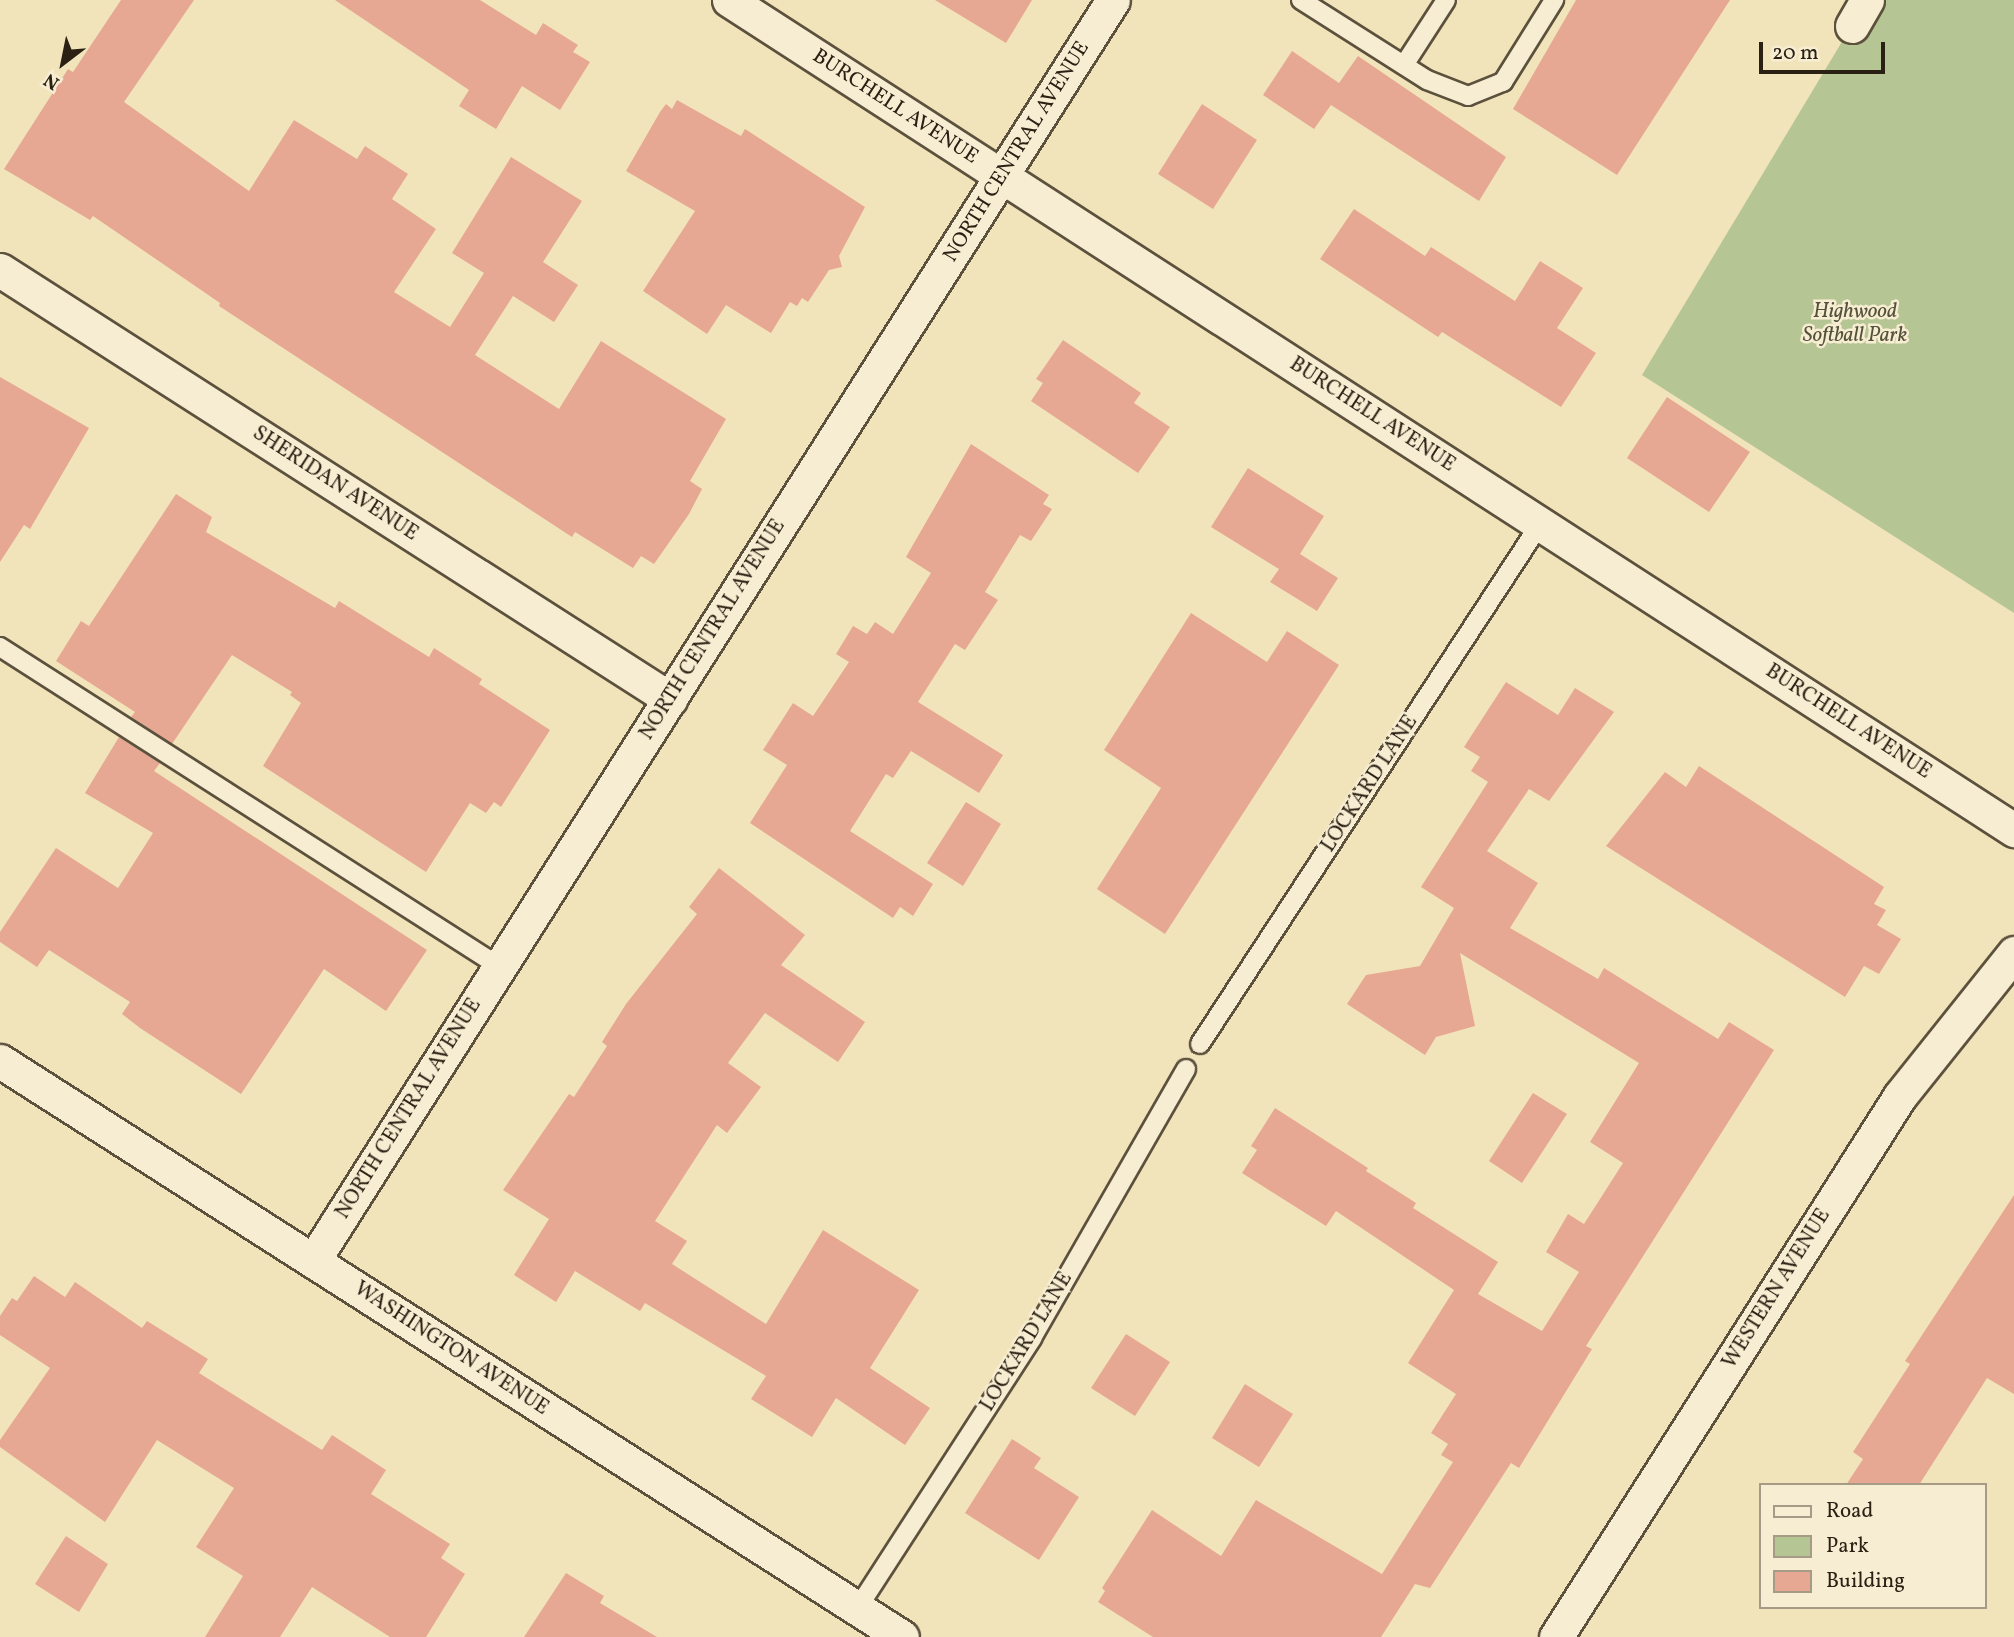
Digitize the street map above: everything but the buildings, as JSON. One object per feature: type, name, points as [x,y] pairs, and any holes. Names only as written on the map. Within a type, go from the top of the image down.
[{"type":"street","name":"BURCHELL AVENUE","points":[[729,0],[2014,830]]},
{"type":"street","name":"NORTH CENTRAL AVENUE","points":[[313,1261],[1113,0]]},
{"type":"street","name":"SHERIDAN AVENUE","points":[[0,270],[670,699]]},
{"type":"street","name":"WESTERN AVENUE","points":[[1556,1637],[1899,1096],[2014,953]]},
{"type":"street","name":"WASHINGTON AVENUE","points":[[0,1061],[902,1637]]},
{"type":"lane","points":[[1301,0],[1449,92],[1468,96],[1486,92],[1503,82],[1554,0]]},
{"type":"lane","points":[[1404,65],[1446,0]]},
{"type":"lane","name":"LOCKARD LANE","points":[[1200,1044],[1540,524]]},
{"type":"lane","points":[[0,648],[500,967]]},
{"type":"lane","name":"LOCKARD LANE","points":[[858,1608],[1032,1338],[1186,1069]]},
{"type":"green space","name":"Highwood Softball Park","points":[[1867,0],[2014,0],[2014,613],[1642,375]]}]
